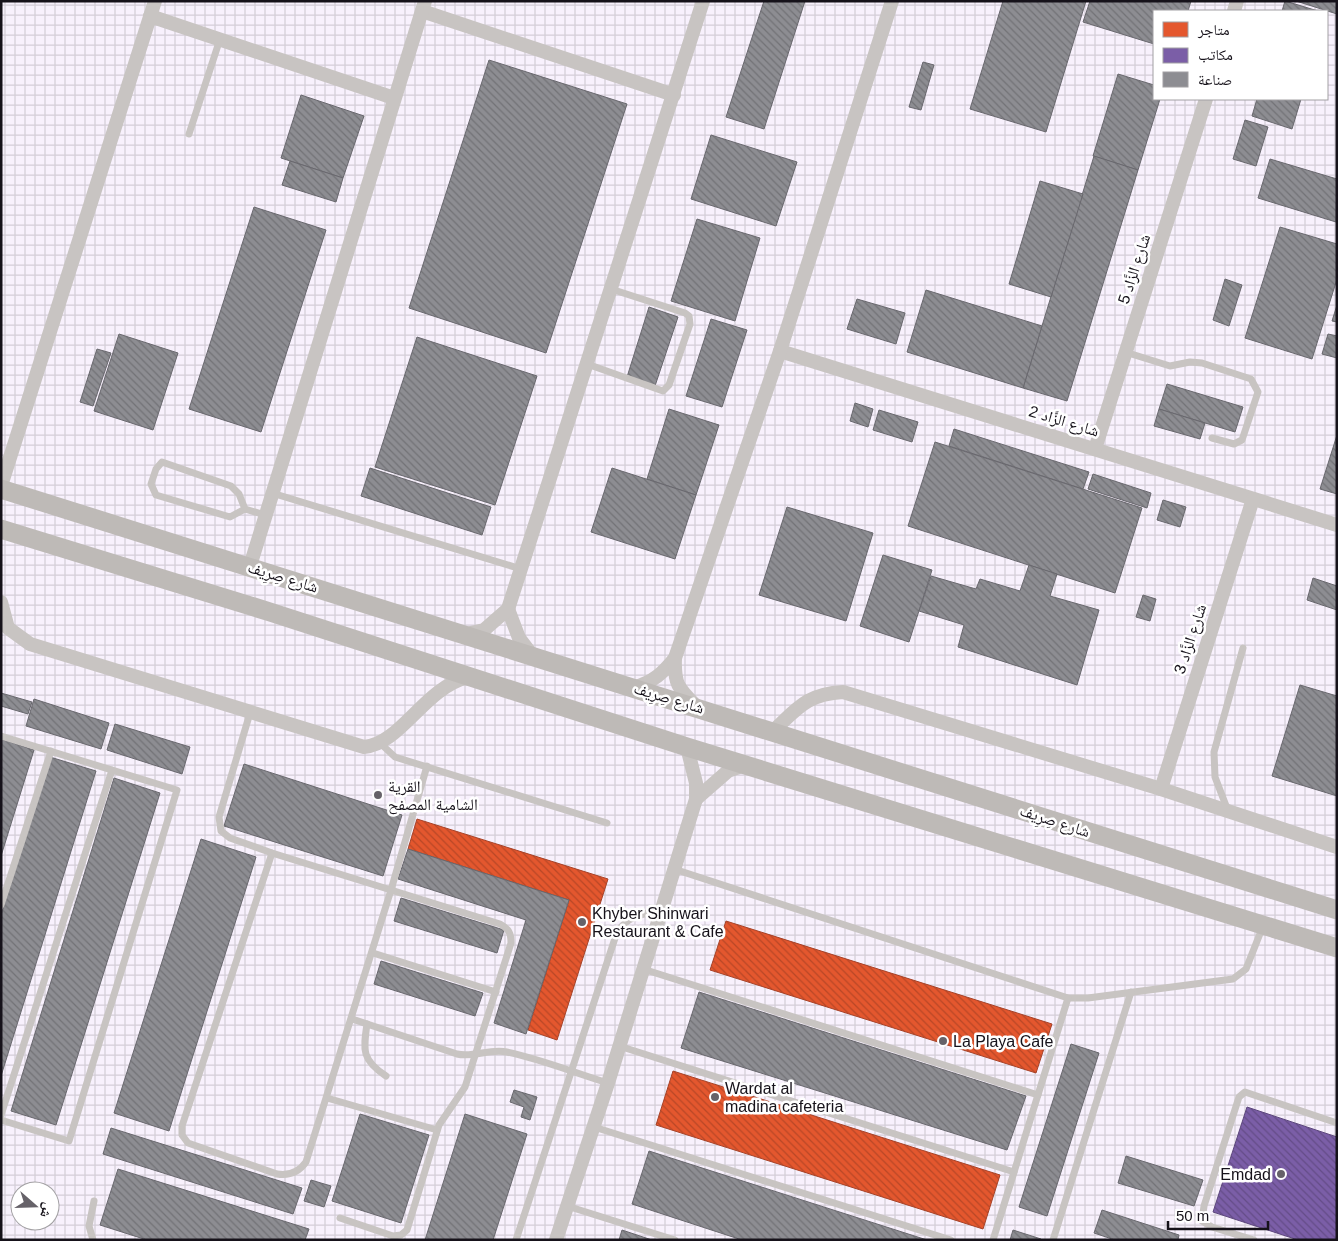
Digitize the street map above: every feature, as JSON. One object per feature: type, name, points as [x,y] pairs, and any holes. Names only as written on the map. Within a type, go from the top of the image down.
[{"type":"main road","name":"شارع صِرِيف","points":[[1,487],[1337,910]]},
{"type":"main road","points":[[1,528],[270,612],[687,747],[1337,948]]},
{"type":"street","points":[[1,487],[155,1]]},
{"type":"street","points":[[466,634],[484,630],[508,609],[703,1]]},
{"type":"street","points":[[696,706],[679,689],[674,671],[675,658],[780,351],[892,1]]},
{"type":"street","points":[[250,566],[423,6],[674,95]]},
{"type":"street","points":[[150,16],[394,98]]},
{"type":"street","name":"شارع الزَّاد 5","points":[[1095,449],[1206,100]]},
{"type":"street","name":"شارع الزَّاد 2","points":[[780,351],[1337,525]]},
{"type":"street","name":"شارع الزَّاد 3","points":[[1161,789],[1253,499]]},
{"type":"street","points":[[1,602],[5,628],[30,644],[356,746],[364,747],[380,743],[441,688],[468,677]]},
{"type":"street","points":[[508,609],[519,638],[532,655]]},
{"type":"street","points":[[634,687],[649,683],[663,673],[675,658]]},
{"type":"street","points":[[773,731],[805,703],[824,693],[844,692],[1161,789],[1337,847]]},
{"type":"street","points":[[556,1240],[620,1046],[696,799],[695,776],[687,747]]},
{"type":"street","points":[[696,799],[728,771],[745,765]]},
{"type":"lane","points":[[188,134],[220,39]]},
{"type":"lane","points":[[587,364],[664,390],[669,385],[690,324],[689,316],[685,313],[611,289]]},
{"type":"lane","points":[[1126,352],[1170,366],[1190,362],[1202,363],[1252,379],[1258,392],[1242,440],[1234,444],[1212,438]]},
{"type":"lane","points":[[245,509],[239,494],[231,486],[162,462],[156,469],[151,484],[156,494],[230,517],[245,509],[266,515]]},
{"type":"lane","points":[[272,493],[521,569]]},
{"type":"lane","points":[[1228,811],[1215,777],[1214,752],[1242,648]]},
{"type":"lane","points":[[250,713],[219,817],[221,831],[230,838],[272,853],[507,928],[511,934],[511,943],[465,1087],[444,1115],[437,1130],[409,1226],[404,1233],[393,1236],[340,1218]]},
{"type":"lane","points":[[1,736],[177,790],[69,1141],[1,1120]]},
{"type":"lane","points":[[380,743],[395,756],[607,823]]},
{"type":"lane","points":[[1,905],[51,751]]},
{"type":"lane","points":[[272,853],[186,1117],[182,1135],[188,1143],[277,1174],[291,1174],[306,1162],[373,953],[427,766]]},
{"type":"lane","points":[[1,1115],[112,770]]},
{"type":"lane","points":[[674,869],[1068,998],[1088,998],[1233,978],[1246,969],[1264,926]]},
{"type":"lane","points":[[516,1240],[616,932],[628,919],[636,915],[661,910]]},
{"type":"lane","points":[[373,953],[496,992]]},
{"type":"lane","points":[[643,968],[1038,1096]]},
{"type":"lane","points":[[1053,1240],[1131,992]]},
{"type":"lane","points":[[993,1240],[1068,998]]},
{"type":"lane","points":[[352,1019],[457,1054],[474,1056],[489,1052],[506,1052],[608,1083]]},
{"type":"lane","points":[[367,1024],[364,1050],[366,1057],[374,1068],[386,1076]]},
{"type":"lane","points":[[620,1046],[1014,1172]]},
{"type":"lane","points":[[1254,1240],[1212,1227],[1202,1221],[1204,1206],[1239,1097],[1245,1092],[1337,1123]]},
{"type":"lane","points":[[327,1098],[437,1130]]},
{"type":"lane","points":[[594,1127],[951,1240]]},
{"type":"lane","points":[[93,1240],[89,1226],[94,1201]]},
{"type":"lane","points":[[567,1206],[674,1240]]},
{"type":"shaded area","points":[[1,1],[1337,1],[1337,1240],[1,1240]]},
{"type":"building: متاجر","points":[[417,819],[608,879],[557,1040],[528,1030],[569,900],[408,849]]},
{"type":"building: متاجر","points":[[726,921],[1052,1024],[1036,1073],[710,970]]},
{"type":"building: متاجر","points":[[673,1071],[1000,1175],[983,1229],[656,1125]]},
{"type":"building: مكاتب","name":"Emdad","points":[[1247,1107],[1337,1137],[1337,1240],[1298,1240],[1213,1212]]},
{"type":"building: صناعة","points":[[764,1],[805,1],[764,129],[726,117]]},
{"type":"building: صناعة","points":[[1003,1],[1086,1],[1046,132],[970,109]]},
{"type":"building: صناعة","points":[[1090,1],[1191,1],[1188,10],[1153,10],[1153,44],[1083,22]]},
{"type":"building: صناعة","points":[[1285,1],[1315,10],[1282,10]]},
{"type":"building: صناعة","points":[[1296,1],[1337,1],[1337,14]]},
{"type":"building: صناعة","points":[[489,60],[627,104],[546,353],[409,308]]},
{"type":"building: صناعة","points":[[923,62],[934,65],[921,110],[909,107]]},
{"type":"building: صناعة","points":[[1118,74],[1153,85],[1153,100],[1160,100],[1138,170],[1093,156]]},
{"type":"building: صناعة","points":[[301,95],[364,116],[343,178],[281,158]]},
{"type":"building: صناعة","points":[[1257,100],[1301,100],[1292,129],[1252,116]]},
{"type":"building: صناعة","points":[[1245,120],[1268,127],[1256,166],[1233,159]]},
{"type":"building: صناعة","points":[[711,135],[797,162],[776,226],[691,199]]},
{"type":"building: صناعة","points":[[1094,156],[1138,170],[1067,401],[1023,388]]},
{"type":"building: صناعة","points":[[1270,159],[1337,179],[1336,222],[1258,198]]},
{"type":"building: صناعة","points":[[290,161],[343,178],[336,202],[282,185]]},
{"type":"building: صناعة","points":[[1040,181],[1083,194],[1051,297],[1009,284]]},
{"type":"building: صناعة","points":[[254,207],[326,230],[261,432],[189,409]]},
{"type":"building: صناعة","points":[[697,219],[760,238],[735,321],[671,301]]},
{"type":"building: صناعة","points":[[1280,227],[1337,244],[1337,279],[1312,359],[1245,338]]},
{"type":"building: صناعة","points":[[1225,279],[1242,285],[1229,326],[1213,320]]},
{"type":"building: صناعة","points":[[926,290],[1042,326],[1023,388],[907,352]]},
{"type":"building: صناعة","points":[[857,299],[905,313],[896,344],[847,329]]},
{"type":"building: صناعة","points":[[1337,305],[1337,322],[1332,321]]},
{"type":"building: صناعة","points":[[649,307],[678,317],[655,386],[627,377]]},
{"type":"building: صناعة","points":[[711,319],[747,330],[722,407],[686,396]]},
{"type":"building: صناعة","points":[[119,334],[178,353],[153,430],[94,411]]},
{"type":"building: صناعة","points":[[1328,334],[1337,336],[1337,358],[1322,354]]},
{"type":"building: صناعة","points":[[417,337],[537,376],[495,505],[375,467]]},
{"type":"building: صناعة","points":[[97,349],[111,353],[93,406],[80,402]]},
{"type":"building: صناعة","points":[[1167,384],[1243,407],[1235,432],[1159,409]]},
{"type":"building: صناعة","points":[[855,403],[873,409],[868,427],[850,421]]},
{"type":"building: صناعة","points":[[669,409],[719,425],[696,495],[647,479]]},
{"type":"building: صناعة","points":[[1159,409],[1205,423],[1200,439],[1154,426]]},
{"type":"building: صناعة","points":[[879,410],[918,422],[912,442],[873,430]]},
{"type":"building: صناعة","points":[[954,429],[1089,472],[1083,489],[949,446]]},
{"type":"building: صناعة","points":[[1337,435],[1337,494],[1320,489]]},
{"type":"building: صناعة","points":[[935,442],[1142,508],[1115,593],[908,526]]},
{"type":"building: صناعة","points":[[370,468],[491,507],[482,535],[361,496]]},
{"type":"building: صناعة","points":[[612,468],[696,495],[675,559],[591,532]]},
{"type":"building: صناعة","points":[[1093,474],[1151,493],[1147,508],[1088,489]]},
{"type":"building: صناعة","points":[[1163,500],[1186,507],[1180,527],[1157,520]]},
{"type":"building: صناعة","points":[[787,507],[873,533],[846,621],[759,595]]},
{"type":"building: صناعة","points":[[883,555],[932,570],[909,642],[860,626]]},
{"type":"building: صناعة","points":[[1029,565],[1057,574],[1050,596],[1099,610],[1077,685],[958,647],[964,625],[919,611],[931,576],[976,589],[980,579],[1020,591]]},
{"type":"building: صناعة","points":[[1313,578],[1337,586],[1337,610],[1307,600]]},
{"type":"building: صناعة","points":[[1143,595],[1156,599],[1150,621],[1136,617]]},
{"type":"building: صناعة","points":[[1300,685],[1337,696],[1337,796],[1272,776]]},
{"type":"building: صناعة","points":[[1,693],[32,702],[28,714],[1,706]]},
{"type":"building: صناعة","points":[[34,699],[109,723],[101,749],[26,726]]},
{"type":"building: صناعة","points":[[115,724],[190,747],[182,774],[107,750]]},
{"type":"building: صناعة","points":[[1,739],[34,750],[1,856]]},
{"type":"building: صناعة","points":[[50,757],[96,771],[1,1076],[1,915]]},
{"type":"building: صناعة","points":[[244,764],[402,815],[383,876],[224,826]]},
{"type":"building: صناعة","points":[[114,778],[160,793],[56,1125],[11,1111]]},
{"type":"building: صناعة","points":[[201,839],[256,857],[169,1131],[114,1113]]},
{"type":"building: صناعة","points":[[408,849],[569,900],[526,1034],[494,1023],[526,920],[398,879]]},
{"type":"building: صناعة","points":[[401,898],[504,930],[497,953],[394,921]]},
{"type":"building: صناعة","points":[[381,961],[483,993],[475,1016],[374,984]]},
{"type":"building: صناعة","points":[[699,992],[1026,1096],[1007,1150],[681,1048]]},
{"type":"building: صناعة","points":[[1071,1044],[1099,1053],[1047,1216],[1019,1207]]},
{"type":"building: صناعة","points":[[514,1090],[537,1097],[530,1120],[521,1117],[524,1107],[510,1102]]},
{"type":"building: صناعة","points":[[360,1114],[429,1135],[401,1223],[332,1201]]},
{"type":"building: صناعة","points":[[465,1114],[527,1134],[493,1240],[425,1240]]},
{"type":"building: صناعة","points":[[111,1128],[302,1188],[293,1214],[103,1154]]},
{"type":"building: صناعة","points":[[649,1151],[927,1240],[742,1240],[632,1204]]},
{"type":"building: صناعة","points":[[1126,1156],[1203,1180],[1194,1206],[1118,1183]]},
{"type":"building: صناعة","points":[[118,1169],[309,1229],[305,1240],[147,1240],[100,1225]]},
{"type":"building: صناعة","points":[[311,1180],[331,1186],[324,1207],[304,1201]]},
{"type":"building: صناعة","points":[[1102,1210],[1179,1235],[1178,1240],[1115,1240],[1094,1233]]},
{"type":"building: صناعة","points":[[622,1230],[652,1240],[619,1240]]},
{"type":"building: صناعة","points":[[1013,1230],[1041,1239],[1041,1240],[1010,1240]]},
{"type":"place","name":"القرية الشامية المصفح","points":[[378,795]]},
{"type":"place","name":"Khyber Shinwari Restaurant & Cafe","points":[[582,922]]},
{"type":"place","name":"La Playa Cafe","points":[[943,1041]]},
{"type":"place","name":"Wardat al madina cafeteria","points":[[715,1097]]},
{"type":"place","name":"Emdad","points":[[1281,1174]]}]
